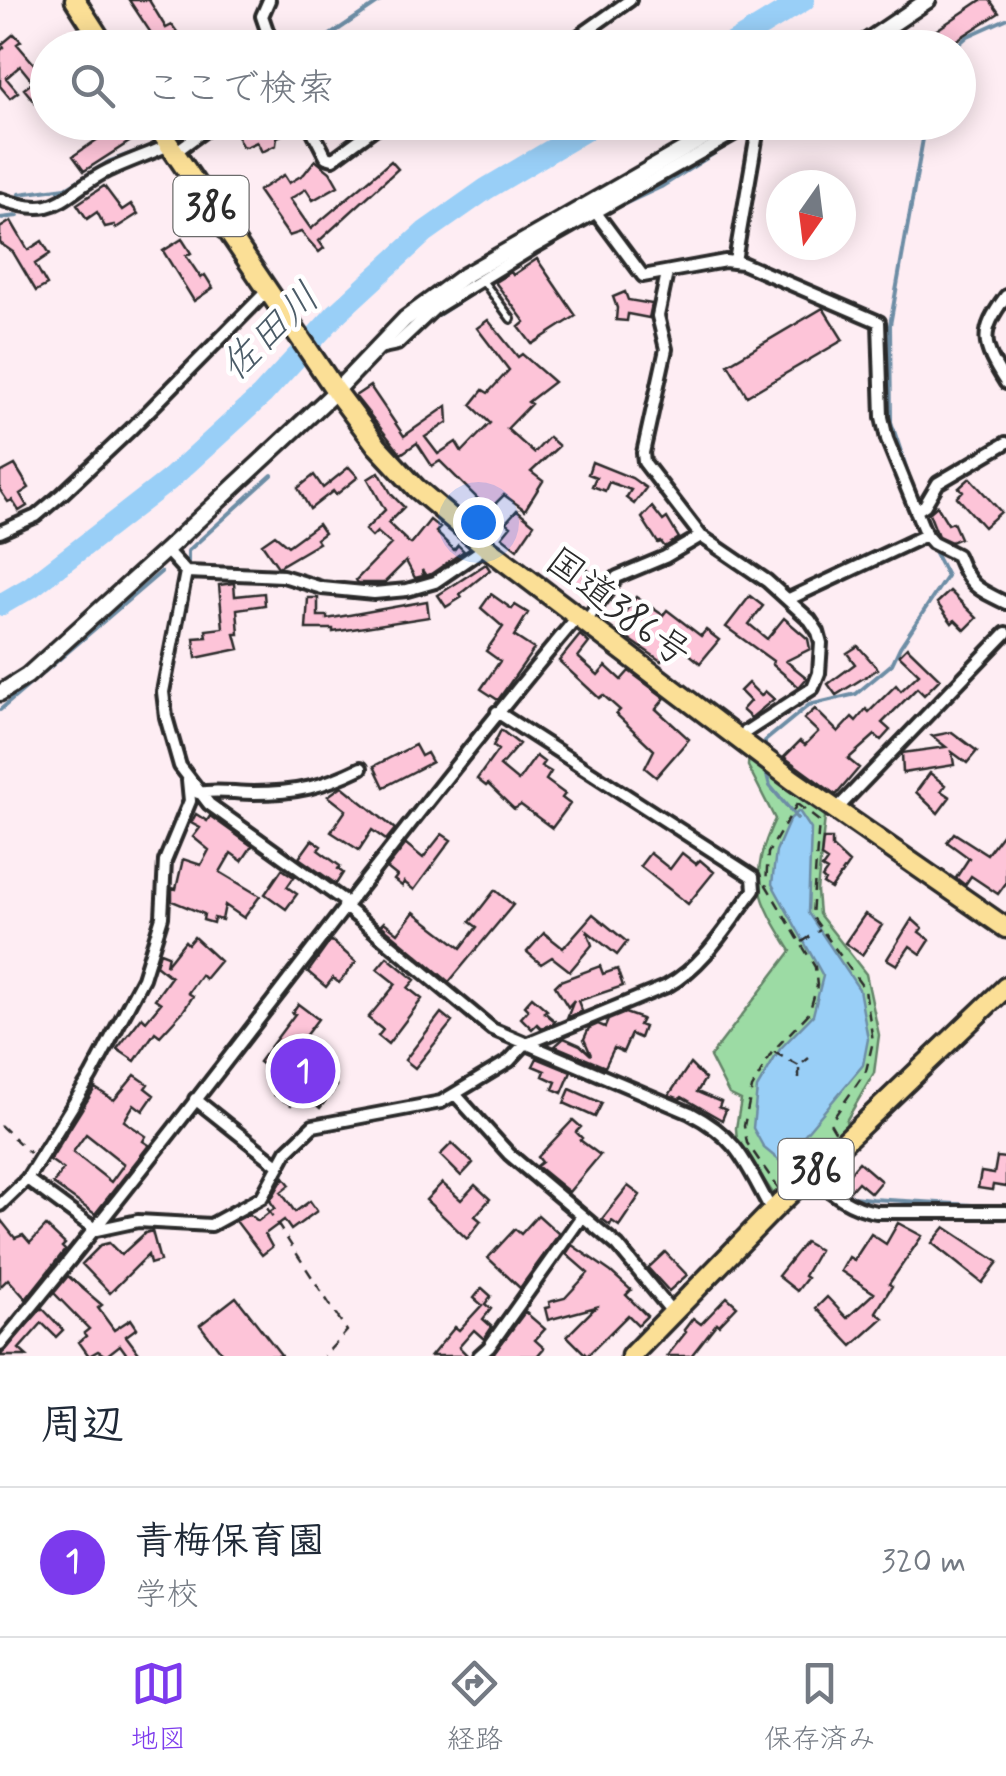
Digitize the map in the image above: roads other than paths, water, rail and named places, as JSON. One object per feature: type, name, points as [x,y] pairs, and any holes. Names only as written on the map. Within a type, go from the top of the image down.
[{"type":"highway","points":[[74,0],[94,30]]},
{"type":"highway","name":"国道386号","points":[[166,140],[334,387],[377,446],[416,488],[486,547],[792,780],[1006,928]]},
{"type":"highway","name":"386","points":[[631,1356],[772,1211],[1006,987]]},
{"type":"street","points":[[267,30],[262,16],[269,0]]},
{"type":"street","points":[[584,30],[630,0]]},
{"type":"street","points":[[884,30],[928,0]]},
{"type":"street","points":[[0,199],[28,207],[51,208],[106,172],[187,140]]},
{"type":"street","points":[[317,140],[326,157],[333,159],[359,140]]},
{"type":"street","points":[[0,693],[27,676],[166,550],[405,318],[465,275],[700,140]]},
{"type":"street","points":[[377,348],[397,344],[434,309],[733,140]]},
{"type":"street","points":[[735,262],[754,140]]},
{"type":"street","points":[[599,217],[643,276],[735,262],[878,322],[882,417],[887,439],[926,535],[957,555],[965,576],[975,588],[1006,603]]},
{"type":"street","points":[[667,274],[658,316],[666,349],[644,462],[656,483],[701,536],[789,599],[818,632],[822,643],[813,688],[741,739]]},
{"type":"street","points":[[0,532],[36,516],[62,494],[132,429],[268,290]]},
{"type":"street","points":[[1006,296],[984,338],[989,356],[1006,383]]},
{"type":"street","points":[[916,511],[938,483],[1006,443]]},
{"type":"street","points":[[789,599],[926,535]]},
{"type":"street","points":[[0,1345],[96,1230],[497,712],[616,577],[701,536]]},
{"type":"street","points":[[166,550],[186,572],[283,576],[322,588],[374,593],[435,582],[486,547]]},
{"type":"street","points":[[186,572],[162,692],[174,750],[198,793],[346,904],[492,1029],[690,1113],[716,1128],[735,1144],[772,1211]]},
{"type":"street","points":[[836,810],[1006,633]]},
{"type":"street","points":[[27,1179],[96,1230],[138,1221],[211,1225],[262,1197],[298,1137],[313,1126],[430,1105],[510,1061],[524,1045],[686,976],[755,884],[753,877],[497,712]]},
{"type":"street","points":[[198,793],[296,792],[322,786],[360,768]]},
{"type":"street","points":[[0,1206],[27,1179],[91,1076],[143,978],[162,917],[165,861],[190,801],[188,780]]},
{"type":"street","points":[[454,1094],[509,1154],[618,1246],[673,1313]]},
{"type":"street","points":[[195,1099],[278,1166]]},
{"type":"street","points":[[810,1176],[846,1204],[876,1212],[1006,1212]]},
{"type":"street","points":[[479,1356],[582,1216]]},
{"type":"lane","points":[[482,280],[512,319]]},
{"type":"water","points":[[799,811],[811,829],[808,913],[859,989],[868,1039],[863,1065],[795,1146],[796,1160],[791,1170],[764,1148],[753,1128],[757,1088],[780,1049],[813,1015],[823,976],[772,884],[776,851],[790,819]]},
{"type":"waterway","points":[[338,30],[382,0]]},
{"type":"waterway","name":"佐田川","points":[[755,30],[804,0]]},
{"type":"waterway","points":[[976,32],[1006,19]]},
{"type":"waterway","name":"佐田川","points":[[0,605],[31,587],[169,480],[262,395],[337,313],[425,232],[486,189],[569,140]]},
{"type":"waterway","points":[[601,215],[661,187],[735,140]]},
{"type":"waterway","points":[[916,497],[891,422],[890,325],[923,140]]},
{"type":"waterway","points":[[19,194],[66,188],[110,161],[153,145]]},
{"type":"waterway","points":[[0,218],[18,216]]},
{"type":"waterway","points":[[427,322],[550,244]]},
{"type":"waterway","points":[[188,567],[188,551],[272,475]]},
{"type":"waterway","points":[[923,512],[933,535]]},
{"type":"waterway","points":[[765,750],[765,741],[809,705],[856,694],[892,664],[947,576],[933,549]]},
{"type":"waterway","points":[[0,710],[161,572]]},
{"type":"waterway","points":[[764,764],[770,786],[797,818]]},
{"type":"waterway","points":[[833,1187],[854,1197],[1006,1207]]},
{"type":"place","name":"青梅保育園","points":[[303,1071]]}]
